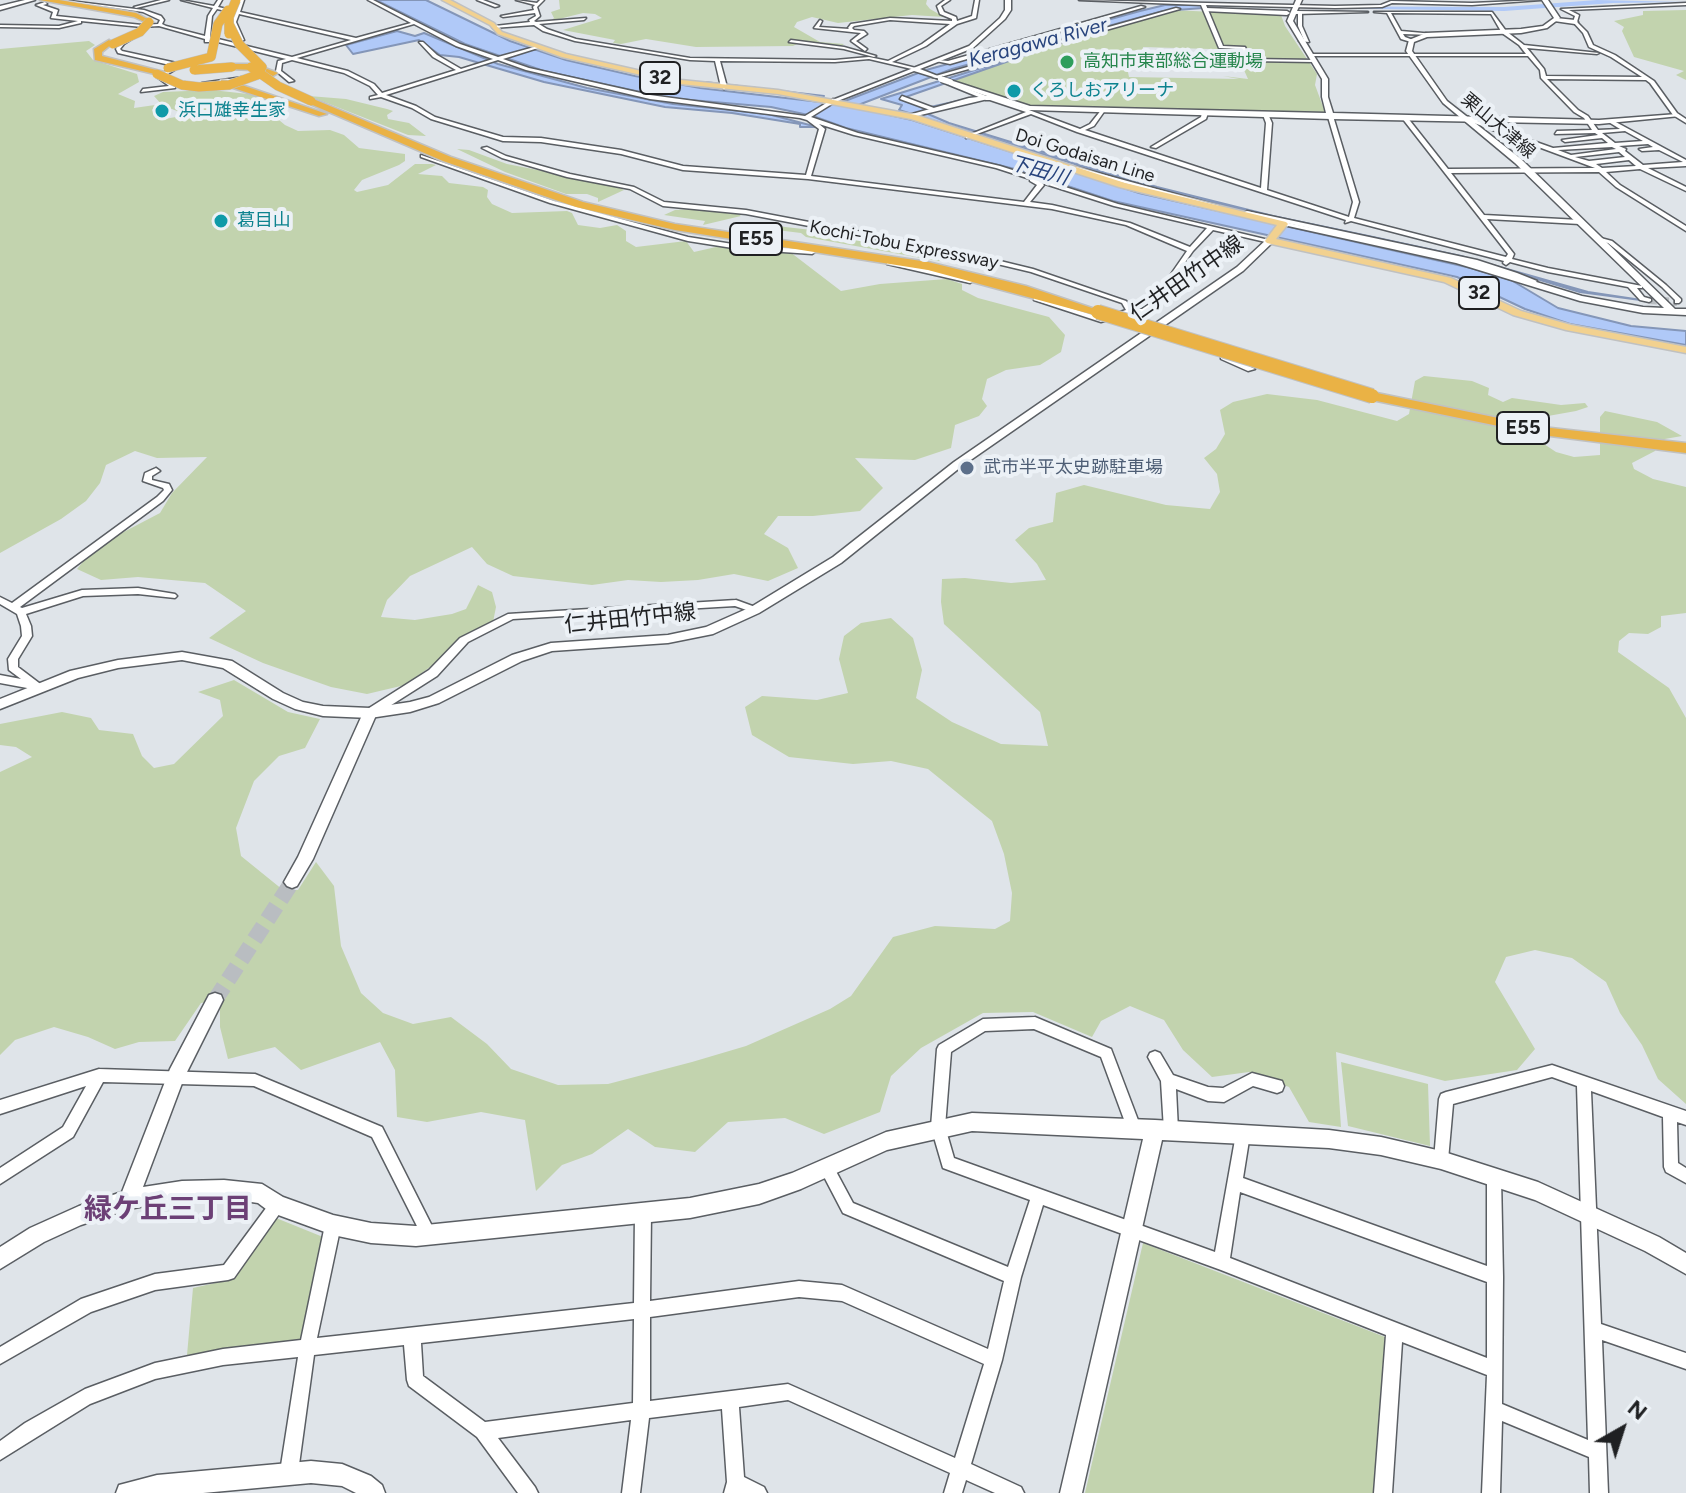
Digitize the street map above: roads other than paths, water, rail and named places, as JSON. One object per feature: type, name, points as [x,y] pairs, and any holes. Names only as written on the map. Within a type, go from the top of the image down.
[{"type":"highway","points":[[165,70],[182,85],[206,87],[237,83],[262,71],[261,64],[239,44],[231,23],[237,0]]},
{"type":"highway","points":[[165,70],[211,57],[218,24],[237,0]]},
{"type":"highway","points":[[43,1],[132,16],[148,24],[142,31],[99,49],[96,57],[128,67],[165,70],[254,67],[278,74],[313,101]]},
{"type":"highway","name":"Kochi-Tobu Expressway","points":[[231,23],[233,46],[245,62],[278,86],[422,152],[533,191],[608,213],[711,233],[928,266],[1012,286],[1101,316],[1372,396],[1542,431],[1681,448]]},
{"type":"highway","points":[[111,43],[102,51],[103,57],[257,91],[422,152]]},
{"type":"main road","name":"Doi Godaisan Line","points":[[445,0],[493,23],[500,33],[535,47],[633,73],[909,115],[1068,167],[1283,224]]},
{"type":"main road","points":[[1270,241],[1283,224]]},
{"type":"main road","name":"32","points":[[1270,241],[1447,280],[1517,313],[1570,328],[1686,350]]},
{"type":"street","points":[[0,7],[24,0]]},
{"type":"street","points":[[0,7],[32,0]]},
{"type":"street","points":[[58,0],[156,15],[162,20],[160,25]]},
{"type":"street","points":[[128,9],[167,0]]},
{"type":"street","points":[[183,0],[357,40]]},
{"type":"street","points":[[173,87],[160,77],[165,70],[207,56],[209,25],[214,7],[220,0]]},
{"type":"street","points":[[231,23],[237,0]]},
{"type":"street","points":[[479,0],[497,6]]},
{"type":"street","points":[[518,0],[540,2],[538,16],[531,21],[545,30],[575,40],[677,57],[882,59]]},
{"type":"street","points":[[948,0],[939,6],[942,13],[954,18],[955,23]]},
{"type":"street","points":[[890,61],[924,45],[955,23],[974,17],[977,0]]},
{"type":"street","points":[[808,117],[834,102],[971,47],[986,37],[1005,15],[1008,0]]},
{"type":"street","points":[[1081,0],[1190,3],[1205,7],[1340,7]]},
{"type":"street","points":[[1482,0],[1493,2]]},
{"type":"street","points":[[1514,0],[1523,2]]},
{"type":"street","points":[[1607,0],[1614,4]]},
{"type":"street","points":[[43,1],[38,5],[56,11],[53,17],[160,25],[296,57],[353,74],[380,94],[433,118],[513,140],[541,140],[621,152],[679,168],[808,177],[1026,203],[1121,222],[1191,250]]},
{"type":"street","points":[[359,5],[368,1],[494,60],[650,97],[808,117],[856,134]]},
{"type":"street","points":[[1340,231],[1356,202],[1325,97],[1325,79],[1290,21],[1296,8],[1310,2],[1389,13],[1492,13],[1504,32],[1522,46],[1542,70],[1543,77],[1590,125],[1614,144],[1658,167]]},
{"type":"street","points":[[941,79],[1162,12],[1205,7],[1362,9],[1391,2],[1523,2],[1563,9],[1577,15],[1575,22]]},
{"type":"street","points":[[938,61],[948,63],[1048,35],[1055,30],[1150,7],[1190,3]]},
{"type":"street","points":[[1078,26],[1155,4]]},
{"type":"street","points":[[1548,4],[1556,20]]},
{"type":"street","points":[[1563,9],[1614,4],[1686,4]]},
{"type":"street","points":[[1205,7],[1221,47],[1243,48],[1249,60],[1527,55]]},
{"type":"street","points":[[503,16],[537,11]]},
{"type":"street","points":[[1389,13],[1400,32],[1411,41],[1432,34]]},
{"type":"street","points":[[493,23],[536,24],[584,19]]},
{"type":"street","points":[[852,31],[850,28],[853,25],[890,19],[955,23]]},
{"type":"street","points":[[0,26],[59,27],[85,20]]},
{"type":"street","points":[[1400,32],[1504,32],[1536,29],[1556,20],[1575,22],[1585,32],[1591,46],[1648,79],[1663,93],[1677,116],[1686,121]]},
{"type":"street","points":[[820,21],[816,28],[865,34],[853,41],[866,52]]},
{"type":"street","points":[[209,25],[231,23]]},
{"type":"street","points":[[231,23],[244,46]]},
{"type":"street","points":[[278,74],[280,62],[414,23]]},
{"type":"street","points":[[148,24],[125,41],[119,51],[165,70]]},
{"type":"street","points":[[911,25],[945,30]]},
{"type":"street","points":[[791,41],[866,52],[1079,131],[1349,219],[1503,265],[1534,281],[1532,283]]},
{"type":"street","name":"栗山大津線","points":[[1411,41],[1408,45],[1412,55],[1437,94],[1527,171],[1673,312]]},
{"type":"street","points":[[421,43],[435,56],[461,71]]},
{"type":"street","points":[[1522,46],[1611,55]]},
{"type":"street","points":[[372,98],[535,47]]},
{"type":"street","points":[[717,59],[723,85]]},
{"type":"street","points":[[143,91],[278,74],[291,81]]},
{"type":"street","points":[[1543,77],[1648,79]]},
{"type":"street","points":[[902,98],[927,109]]},
{"type":"street","points":[[909,115],[991,98]]},
{"type":"street","points":[[732,111],[756,109],[796,117]]},
{"type":"street","points":[[971,136],[1027,110],[1565,120],[1631,130]]},
{"type":"street","points":[[1079,131],[1092,125],[1104,110]]},
{"type":"street","points":[[1154,147],[1204,118],[1204,114]]},
{"type":"street","points":[[1266,115],[1269,123],[1268,216]]},
{"type":"street","points":[[1557,133],[1590,125],[1677,116]]},
{"type":"street","points":[[808,117],[822,129],[927,150],[1024,175],[1122,207],[1270,241]]},
{"type":"street","points":[[1461,117],[1589,163],[1602,170],[1618,186],[1686,229]]},
{"type":"street","points":[[1405,118],[1511,254],[1503,265]]},
{"type":"street","points":[[1544,120],[1565,140],[1579,147]]},
{"type":"street","points":[[1614,123],[1686,163]]},
{"type":"street","points":[[808,177],[822,129]]},
{"type":"street","points":[[1565,140],[1641,136]]},
{"type":"street","points":[[513,140],[485,148],[504,157],[569,176],[632,188],[663,204],[746,212],[951,251],[1033,271],[1124,302],[1131,311]]},
{"type":"street","points":[[1550,149],[1651,142]]},
{"type":"street","points":[[1569,156],[1661,148]]},
{"type":"street","points":[[1626,150],[1629,158],[1643,168],[1686,189]]},
{"type":"street","points":[[1641,157],[1672,155]]},
{"type":"street","points":[[1589,163],[1629,158]]},
{"type":"street","points":[[1446,171],[1602,170],[1686,163]]},
{"type":"street","points":[[1024,175],[1041,185],[1026,203]]},
{"type":"street","points":[[1121,222],[1122,207]]},
{"type":"street","points":[[1228,210],[1503,265],[1635,286],[1642,299],[1649,300]]},
{"type":"street","points":[[1482,217],[1580,222]]},
{"type":"street","points":[[1671,221],[1686,221]]},
{"type":"street","points":[[1283,224],[1458,261],[1592,301],[1686,312]]},
{"type":"street","points":[[1101,316],[1144,311],[1153,304],[1191,250],[1212,227]]},
{"type":"street","points":[[1597,239],[1610,242],[1669,291],[1679,300],[1677,302]]},
{"type":"street","name":"仁井田竹中線","points":[[0,704],[38,686],[118,664],[182,656],[227,664],[300,706],[323,711],[370,713],[434,700],[517,658],[551,647],[668,639],[709,631],[755,610],[837,560],[958,464],[1240,269],[1270,241]]},
{"type":"street","points":[[1659,290],[1686,292]]},
{"type":"street","points":[[1101,316],[1231,359],[1251,369]]},
{"type":"street","points":[[17,609],[160,499],[168,490],[166,486],[147,481],[148,475],[156,471]]},
{"type":"street","points":[[0,600],[17,609],[82,593],[138,591],[172,596]]},
{"type":"street","points":[[69,597],[97,598]]},
{"type":"street","points":[[292,882],[370,713],[433,673],[471,635],[511,616],[736,603],[755,610]]},
{"type":"street","points":[[17,609],[27,636],[13,659],[13,668],[38,686]]},
{"type":"street","points":[[0,679],[38,686]]},
{"type":"street","points":[[129,1199],[176,1075],[215,1000]]},
{"type":"street","points":[[1153,1129],[1106,1053],[1035,1023],[983,1025],[944,1049],[938,1127],[948,1163],[1221,1262],[1495,1370]]},
{"type":"street","points":[[1155,1057],[1168,1080],[1208,1094],[1224,1095],[1252,1079],[1277,1086]]},
{"type":"street","points":[[1441,1160],[1446,1099],[1552,1071],[1686,1118]]},
{"type":"street","points":[[0,1177],[68,1132],[99,1075]]},
{"type":"street","points":[[0,1107],[99,1075],[176,1075],[255,1080],[377,1132],[429,1235]]},
{"type":"street","points":[[1071,1493],[1153,1129],[1168,1080]]},
{"type":"street","points":[[1584,1082],[1599,1493]]},
{"type":"street","points":[[1670,1113],[1671,1167],[1686,1176]]},
{"type":"street","points":[[0,1259],[51,1228],[129,1199],[182,1190],[224,1189],[262,1194],[277,1205],[333,1225],[371,1233],[429,1235],[690,1208],[759,1194],[886,1141],[938,1127],[972,1122],[1329,1139],[1441,1160],[1494,1176],[1588,1214],[1686,1264]]},
{"type":"street","points":[[1221,1262],[1243,1134]]},
{"type":"street","points":[[826,1167],[848,1208],[1013,1277]]},
{"type":"street","points":[[1491,1493],[1495,1370],[1494,1176]]},
{"type":"street","points":[[1235,1183],[1495,1277]]},
{"type":"street","points":[[953,1493],[994,1360],[1013,1277],[1039,1195]]},
{"type":"street","points":[[0,1356],[87,1305],[155,1282],[228,1272],[277,1205]]},
{"type":"street","points":[[631,1493],[641,1412],[643,1214]]},
{"type":"street","points":[[289,1472],[307,1349],[333,1225]]},
{"type":"street","points":[[0,1451],[85,1397],[155,1371],[223,1357],[818,1289],[842,1293],[870,1304],[994,1360]]},
{"type":"street","points":[[1593,1329],[1686,1361]]},
{"type":"street","points":[[1383,1493],[1395,1330]]},
{"type":"street","points":[[412,1337],[415,1380],[483,1431],[529,1493]]},
{"type":"street","points":[[483,1431],[788,1392],[1015,1493]]},
{"type":"street","points":[[730,1400],[734,1488],[758,1493]]},
{"type":"street","points":[[1493,1409],[1597,1452]]},
{"type":"street","points":[[127,1493],[157,1486],[289,1472],[342,1475],[363,1484],[374,1493]]},
{"type":"water","name":"下田川","points":[[376,0],[426,0],[510,41],[566,60],[635,76],[700,88],[837,104],[926,70],[1140,11],[1165,5],[1202,5],[1203,8],[1163,11],[952,69],[853,107],[912,120],[1139,193],[1471,268],[1511,280],[1558,308],[1631,326],[1686,331],[1686,345],[1570,324],[1525,309],[1457,277],[1113,201],[1019,170],[846,128],[813,116],[771,107],[668,98],[544,71],[465,44]]},
{"type":"water","points":[[397,31],[415,36],[424,33],[498,64],[587,88],[673,104],[768,114],[817,127],[800,127],[800,124],[732,113],[665,107],[544,82],[459,57],[440,55],[419,40],[353,54],[346,45]]},
{"type":"water","points":[[1046,48],[900,99],[926,108],[971,98],[921,111],[949,123],[1157,187],[1273,216],[1461,256],[1273,217],[1156,189],[899,110],[902,105],[881,99]]},
{"type":"water","points":[[1461,256],[1588,292],[1648,301],[1580,292]]},
{"type":"waterway","name":"Keragawa River","points":[[1185,6],[1504,9],[1613,1],[1686,0]]},
{"type":"waterway","points":[[705,82],[824,96]]},
{"type":"tunnel","points":[[1649,300],[1677,302]]},
{"type":"tunnel","points":[[215,1000],[292,882]]},
{"type":"place","name":"高知市東部総合運動場","points":[[1067,62]]},
{"type":"place","name":"くろしおアリーナ","points":[[1014,91]]},
{"type":"place","name":"浜口雄幸生家","points":[[162,111]]},
{"type":"place","name":"葛目山","points":[[221,221]]},
{"type":"place","name":"武市半平太史跡駐車場","points":[[967,468]]},
{"type":"district","name":"緑ケ丘三丁目","points":[[168,1210]]}]
